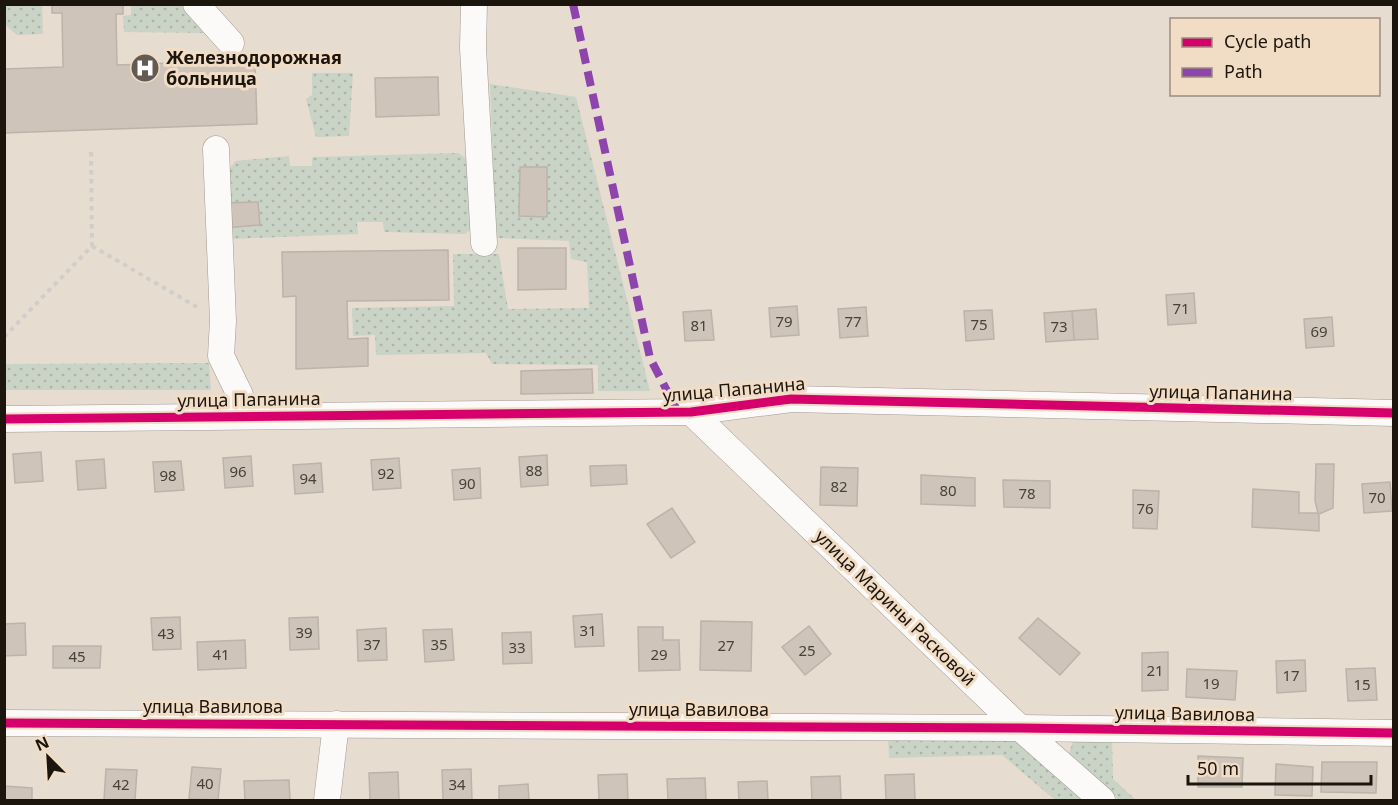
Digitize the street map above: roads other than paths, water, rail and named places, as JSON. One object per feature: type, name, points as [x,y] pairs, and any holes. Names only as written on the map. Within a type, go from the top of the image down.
[{"type":"street","points":[[196,4],[231,43]]},
{"type":"street","points":[[474,4],[473,48],[484,243]]},
{"type":"street","points":[[216,149],[223,321],[221,356],[240,395],[241,416]]},
{"type":"street","name":"улица Папанина","points":[[4,419],[691,412],[791,399],[1394,413]]},
{"type":"street","name":"улица Марины Расковой","points":[[691,412],[1020,728],[1102,801]]},
{"type":"street","name":"улица Вавилова","points":[[4,723],[1020,728],[1394,733]]},
{"type":"street","points":[[327,801],[336,724]]},
{"type":"place","name":"Железнодорожная больница","points":[[145,68]]}]
